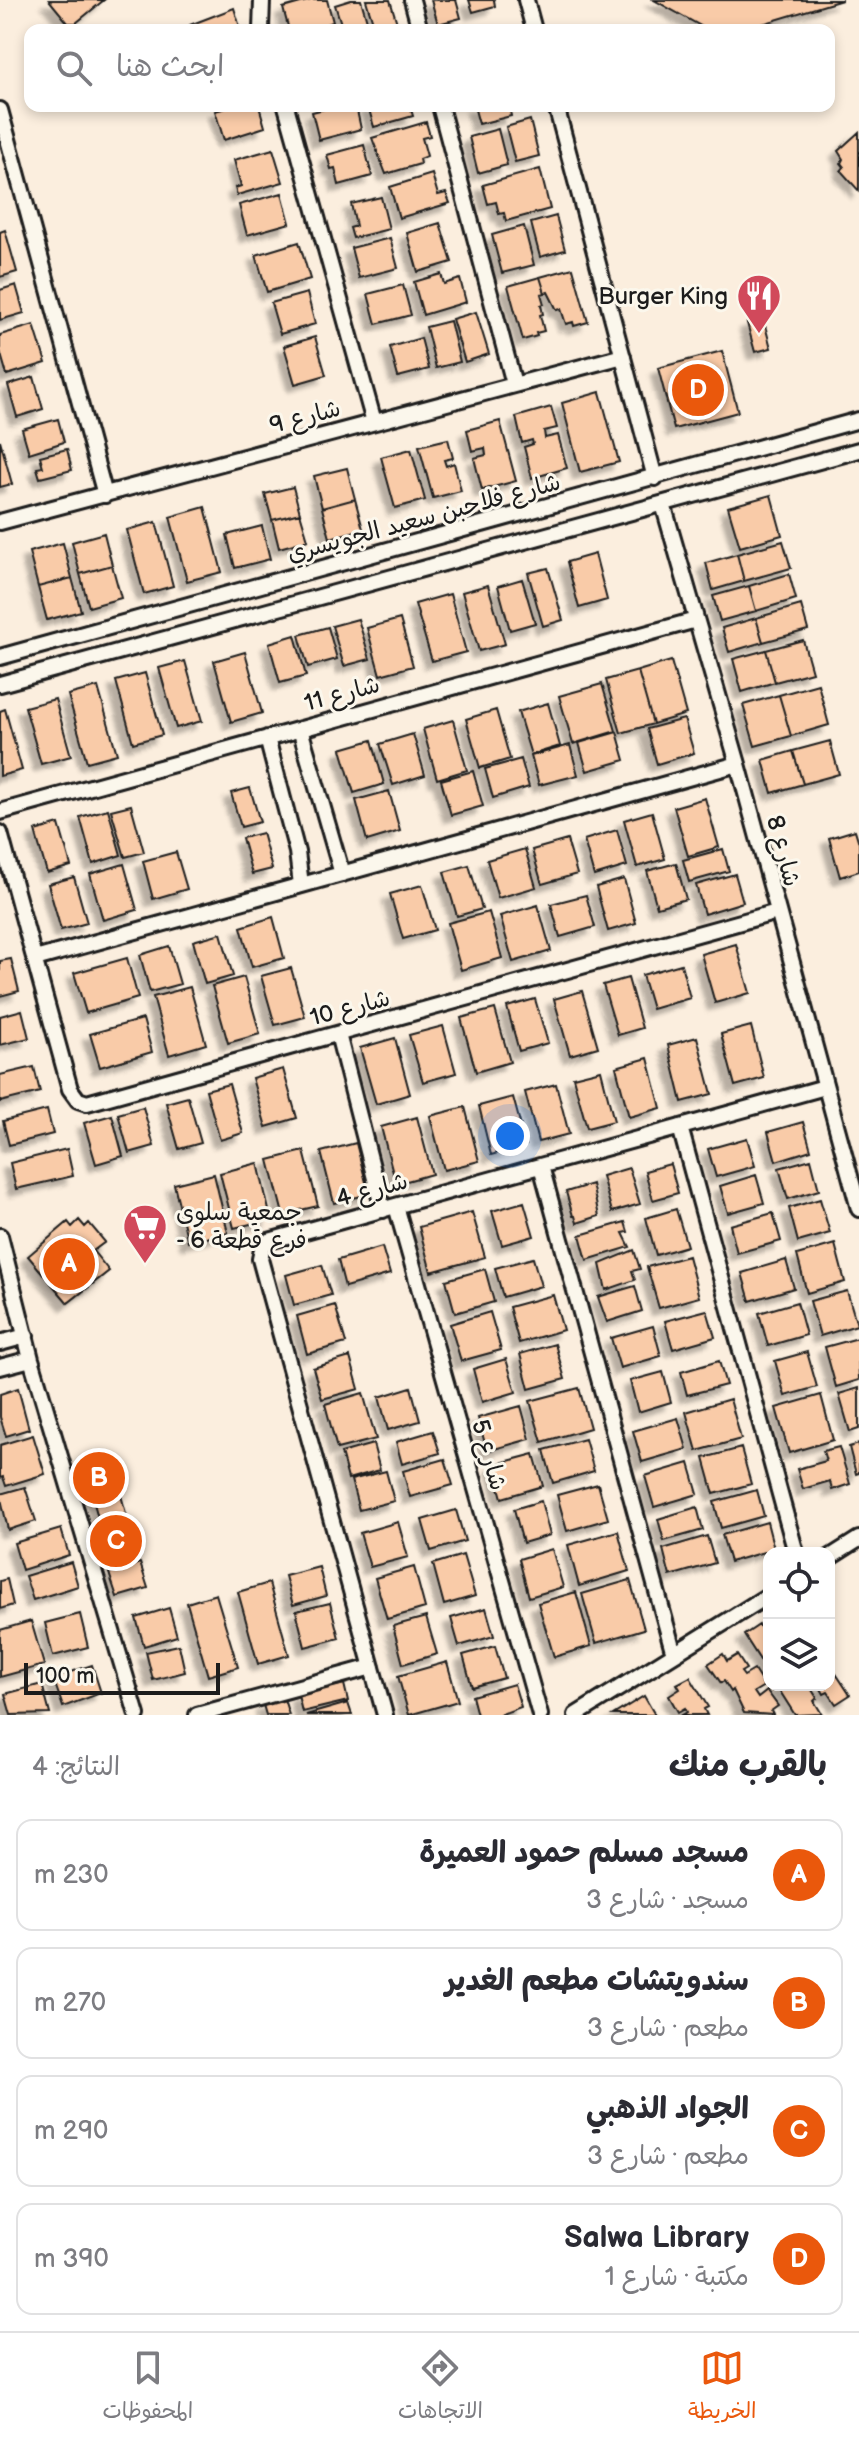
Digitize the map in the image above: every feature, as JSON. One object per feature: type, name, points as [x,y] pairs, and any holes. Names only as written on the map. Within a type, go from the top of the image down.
[{"type":"street","points":[[261,24],[262,0]]},
{"type":"street","points":[[412,0],[418,24]]},
{"type":"street","points":[[526,0],[532,24]]},
{"type":"street","points":[[0,110],[105,495]]},
{"type":"street","points":[[288,112],[374,422]]},
{"type":"street","points":[[442,112],[514,384]]},
{"type":"street","points":[[558,112],[655,478]]},
{"type":"street","name":"شارع 9","points":[[0,522],[623,356]]},
{"type":"street","name":"شارع فلاحبن سعيد الجويسري","points":[[0,657],[859,420]]},
{"type":"street","name":"شارع فلاحبن سعيد الجويسري","points":[[0,684],[859,450]]},
{"type":"street","name":"شارع 8","points":[[663,504],[738,764],[859,1209]]},
{"type":"street","points":[[497,520],[492,530],[493,538],[502,547]]},
{"type":"street","name":"شارع 11","points":[[0,812],[696,620]]},
{"type":"street","points":[[300,729],[342,874]]},
{"type":"street","points":[[267,738],[297,852],[301,885]]},
{"type":"street","points":[[35,959],[738,764]]},
{"type":"street","name":"شارع 10","points":[[0,833],[70,1089],[74,1097],[82,1102],[92,1102],[777,912]]},
{"type":"street","name":"شارع 5","points":[[338,1034],[540,1715]]},
{"type":"street","name":"شارع 4","points":[[385,1715],[259,1256],[260,1249],[269,1241],[825,1087]]},
{"type":"street","points":[[680,1127],[794,1547]]},
{"type":"street","points":[[541,1166],[674,1654]]},
{"type":"street","points":[[0,1236],[31,1359],[137,1715]]},
{"type":"street","points":[[0,1343],[26,1336]]},
{"type":"street","points":[[0,1367],[31,1359]]},
{"type":"street","points":[[835,1554],[859,1539]]},
{"type":"street","points":[[576,1715],[763,1599]]},
{"type":"street","points":[[197,1715],[372,1667]]},
{"type":"building","points":[[49,0],[104,0],[76,23],[68,23]]},
{"type":"building","points":[[311,0],[327,0],[333,22],[287,24],[283,8]]},
{"type":"building","points":[[361,0],[368,24],[341,24],[335,5]]},
{"type":"building","points":[[366,0],[390,0],[397,23],[373,24]]},
{"type":"building","points":[[431,0],[456,0],[461,18],[438,24]]},
{"type":"building","points":[[469,0],[494,0],[495,6],[473,12]]},
{"type":"building","points":[[654,0],[842,0],[762,24],[697,24]]},
{"type":"building","points":[[234,8],[239,24],[193,24]]},
{"type":"building","points":[[215,112],[261,112],[265,127],[224,140]]},
{"type":"building","points":[[312,112],[357,112],[361,129],[319,140]]},
{"type":"building","points":[[370,112],[412,112],[413,116],[374,127]]},
{"type":"building","points":[[476,112],[510,112],[511,116],[479,124]]},
{"type":"building","points":[[530,120],[539,156],[515,162],[506,127]]},
{"type":"building","points":[[426,122],[430,136],[422,138],[427,156],[419,159],[420,164],[386,174],[372,138]]},
{"type":"building","points":[[498,129],[507,165],[478,173],[469,137]]},
{"type":"building","points":[[859,132],[859,191],[841,171],[843,159],[838,151]]},
{"type":"building","points":[[364,145],[372,176],[339,185],[335,168],[331,169],[327,155]]},
{"type":"building","points":[[273,149],[283,182],[237,195],[235,188],[241,186],[234,160]]},
{"type":"building","points":[[540,169],[550,209],[506,221],[504,213],[499,214],[496,202],[488,204],[483,185]]},
{"type":"building","points":[[432,174],[438,195],[446,193],[450,203],[399,218],[390,187]]},
{"type":"building","points":[[282,193],[290,223],[247,235],[239,205]]},
{"type":"building","points":[[381,197],[389,229],[353,238],[350,228],[356,226],[351,204]]},
{"type":"building","points":[[556,216],[565,250],[540,257],[531,223]]},
{"type":"building","points":[[440,223],[452,262],[418,272],[407,233]]},
{"type":"building","points":[[524,226],[534,265],[502,273],[492,235]]},
{"type":"building","points":[[5,230],[17,272],[0,277],[0,232]]},
{"type":"building","points":[[390,238],[398,268],[359,278],[351,248]]},
{"type":"building","points":[[299,242],[310,279],[267,292],[256,255]]},
{"type":"building","points":[[573,268],[588,322],[574,326],[573,322],[566,324],[561,309],[557,310],[548,292],[545,293],[540,277]]},
{"type":"building","points":[[441,274],[444,284],[460,279],[466,302],[423,315],[414,282]]},
{"type":"building","points":[[540,277],[545,293],[541,294],[544,304],[541,305],[543,314],[540,315],[544,331],[523,340],[508,286]]},
{"type":"building","points":[[16,285],[24,313],[0,320],[0,290]]},
{"type":"building","points":[[403,285],[411,315],[376,324],[368,294]]},
{"type":"building","points":[[307,293],[315,324],[280,334],[271,303]]},
{"type":"building","points":[[476,312],[489,354],[465,362],[452,319]]},
{"type":"building","name":"Burger King","points":[[763,318],[771,348],[755,352],[747,323]]},
{"type":"building","points":[[450,321],[460,362],[436,368],[426,327]]},
{"type":"building","points":[[34,325],[46,363],[7,375],[0,351],[0,335]]},
{"type":"building","points":[[315,337],[326,375],[295,384],[284,346]]},
{"type":"building","points":[[421,338],[429,369],[398,377],[390,347]]},
{"type":"building","points":[[722,351],[738,412],[674,429],[658,368]]},
{"type":"building","points":[[34,377],[43,409],[17,417],[8,385]]},
{"type":"building","points":[[600,392],[619,462],[580,472],[562,403]]},
{"type":"building","points":[[551,407],[557,428],[544,431],[545,438],[558,435],[567,468],[532,478],[524,447],[533,444],[532,440],[522,443],[516,417]]},
{"type":"building","points":[[58,419],[64,442],[29,453],[22,429]]},
{"type":"building","points":[[500,421],[516,481],[482,490],[474,458],[486,455],[485,448],[472,451],[467,430]]},
{"type":"building","points":[[448,439],[453,458],[444,460],[446,466],[454,463],[461,491],[433,498],[419,446]]},
{"type":"building","points":[[0,440],[12,484],[0,487]]},
{"type":"building","points":[[67,449],[72,470],[40,478],[37,468],[43,467],[40,456]]},
{"type":"building","points":[[411,449],[425,500],[395,508],[381,457]]},
{"type":"building","points":[[347,468],[355,499],[322,508],[314,476]]},
{"type":"building","points":[[293,487],[300,513],[272,520],[265,494]]},
{"type":"building","points":[[771,495],[782,535],[740,547],[728,507]]},
{"type":"building","points":[[355,499],[363,529],[330,538],[322,508]]},
{"type":"building","points":[[205,507],[222,572],[187,581],[170,517]]},
{"type":"building","points":[[300,513],[308,540],[279,548],[272,520]]},
{"type":"building","points":[[156,522],[173,586],[144,594],[127,530]]},
{"type":"building","points":[[262,526],[270,559],[235,568],[227,535]]},
{"type":"building","points":[[104,533],[112,565],[80,574],[72,542]]},
{"type":"building","points":[[783,541],[791,568],[744,581],[737,554]]},
{"type":"building","points":[[63,543],[72,578],[38,587],[29,552]]},
{"type":"building","points":[[595,554],[607,600],[579,608],[567,562]]},
{"type":"building","points":[[737,554],[744,581],[713,590],[706,563]]},
{"type":"building","points":[[112,565],[121,598],[89,607],[80,574]]},
{"type":"building","points":[[548,568],[563,620],[543,626],[528,573]]},
{"type":"building","points":[[789,574],[796,599],[756,611],[749,586]]},
{"type":"building","points":[[72,578],[81,611],[47,620],[38,587]]},
{"type":"building","points":[[522,579],[535,623],[510,630],[498,586]]},
{"type":"building","points":[[488,585],[505,644],[479,651],[462,592]]},
{"type":"building","points":[[749,586],[756,611],[720,621],[713,596]]},
{"type":"building","points":[[450,594],[466,652],[432,661],[415,604]]},
{"type":"building","points":[[801,605],[808,630],[763,642],[756,618]]},
{"type":"building","points":[[756,618],[763,642],[729,652],[722,628]]},
{"type":"building","points":[[358,619],[370,659],[344,666],[332,626]]},
{"type":"building","points":[[400,619],[413,666],[380,675],[367,628]]},
{"type":"building","points":[[328,627],[337,659],[308,667],[299,635]]},
{"type":"building","points":[[295,635],[306,676],[280,683],[269,643]]},
{"type":"building","points":[[803,640],[812,672],[775,682],[766,650]]},
{"type":"building","points":[[766,650],[775,682],[742,692],[733,659]]},
{"type":"building","points":[[245,652],[262,713],[231,722],[214,661]]},
{"type":"building","points":[[185,661],[202,721],[176,728],[159,668]]},
{"type":"building","points":[[671,661],[686,714],[653,724],[638,671]]},
{"type":"building","points":[[638,671],[653,724],[621,733],[606,680]]},
{"type":"building","points":[[145,673],[162,735],[133,743],[116,681]]},
{"type":"building","points":[[602,684],[616,731],[573,744],[559,696]]},
{"type":"building","points":[[818,684],[829,725],[791,736],[779,695]]},
{"type":"building","points":[[98,687],[117,754],[87,762],[68,695]]},
{"type":"building","points":[[779,695],[791,736],[755,746],[743,705]]},
{"type":"building","points":[[55,699],[71,756],[41,764],[25,707]]},
{"type":"building","points":[[548,703],[560,746],[531,755],[518,712]]},
{"type":"building","points":[[5,709],[22,770],[0,776],[0,711]]},
{"type":"building","points":[[496,710],[510,759],[480,768],[466,719]]},
{"type":"building","points":[[684,719],[694,753],[657,764],[647,729]]},
{"type":"building","points":[[453,720],[467,770],[437,779],[423,729]]},
{"type":"building","points":[[617,732],[625,760],[587,771],[579,743]]},
{"type":"building","points":[[413,734],[425,775],[393,785],[380,744]]},
{"type":"building","points":[[372,740],[384,784],[354,793],[341,749]]},
{"type":"building","points":[[830,741],[839,774],[803,784],[793,751]]},
{"type":"building","points":[[570,745],[578,775],[539,785],[531,756]]},
{"type":"building","points":[[793,751],[803,784],[772,793],[763,760]]},
{"type":"building","points":[[521,759],[529,787],[493,798],[485,769]]},
{"type":"building","points":[[473,771],[483,806],[451,815],[441,780]]},
{"type":"building","points":[[250,788],[260,822],[241,827],[231,793]]},
{"type":"building","points":[[389,791],[400,831],[367,841],[356,800]]},
{"type":"building","points":[[705,798],[719,847],[688,856],[674,807]]},
{"type":"building","points":[[131,805],[144,852],[125,857],[111,810]]},
{"type":"building","points":[[108,809],[121,855],[93,864],[80,817]]},
{"type":"building","points":[[652,812],[665,859],[637,867],[624,820]]},
{"type":"building","points":[[59,824],[71,866],[47,873],[35,831]]},
{"type":"building","points":[[617,830],[627,866],[594,876],[584,840]]},
{"type":"building","points":[[855,830],[859,843],[859,871],[840,877],[829,838]]},
{"type":"building","points":[[262,833],[272,869],[252,874],[242,838]]},
{"type":"building","points":[[567,840],[577,874],[542,884],[532,850]]},
{"type":"building","points":[[525,849],[536,887],[498,898],[487,860]]},
{"type":"building","points":[[723,849],[729,871],[689,882],[683,860]]},
{"type":"building","points":[[176,852],[187,889],[153,899],[143,861]]},
{"type":"building","points":[[676,863],[686,899],[657,907],[647,871]]},
{"type":"building","points":[[124,864],[137,910],[103,920],[90,874]]},
{"type":"building","points":[[469,865],[482,909],[457,916],[444,872]]},
{"type":"building","points":[[735,874],[743,902],[704,914],[696,885]]},
{"type":"building","points":[[74,877],[87,923],[61,930],[48,884]]},
{"type":"building","points":[[624,879],[636,923],[608,931],[596,887]]},
{"type":"building","points":[[422,885],[435,930],[403,939],[390,894]]},
{"type":"building","points":[[586,895],[595,927],[560,937],[551,904]]},
{"type":"building","points":[[538,905],[551,951],[513,962],[500,916]]},
{"type":"building","points":[[489,912],[502,958],[461,970],[448,923]]},
{"type":"building","points":[[273,917],[284,958],[252,967],[241,927]]},
{"type":"building","points":[[221,933],[233,976],[205,984],[193,941]]},
{"type":"building","points":[[736,944],[750,993],[715,1003],[701,954]]},
{"type":"building","points":[[169,946],[180,984],[150,992],[140,955]]},
{"type":"building","points":[[127,958],[138,998],[86,1013],[74,973]]},
{"type":"building","points":[[11,959],[19,991],[0,996],[0,961]]},
{"type":"building","points":[[681,964],[690,998],[652,1009],[642,975]]},
{"type":"building","points":[[291,968],[305,1017],[275,1025],[261,976]]},
{"type":"building","points":[[244,977],[260,1034],[228,1043],[212,986]]},
{"type":"building","points":[[628,978],[642,1028],[618,1035],[603,985]]},
{"type":"building","points":[[190,987],[206,1044],[169,1055],[153,997]]},
{"type":"building","points":[[582,991],[598,1047],[570,1055],[554,999]]},
{"type":"building","points":[[535,999],[548,1043],[519,1051],[507,1007]]},
{"type":"building","points":[[495,1009],[510,1062],[476,1072],[461,1018]]},
{"type":"building","points":[[22,1010],[29,1038],[0,1045],[0,1016]]},
{"type":"building","points":[[143,1019],[152,1052],[100,1067],[90,1034]]},
{"type":"building","points":[[443,1026],[456,1073],[423,1082],[409,1035]]},
{"type":"building","points":[[751,1026],[764,1078],[735,1086],[721,1034]]},
{"type":"building","points":[[697,1037],[712,1094],[682,1102],[668,1045]]},
{"type":"building","points":[[395,1038],[410,1094],[376,1104],[360,1048]]},
{"type":"building","points":[[648,1058],[661,1108],[629,1117],[616,1067]]},
{"type":"building","points":[[34,1067],[40,1092],[0,1102],[0,1075]]},
{"type":"building","points":[[283,1069],[297,1118],[266,1127],[252,1078]]},
{"type":"building","points":[[601,1070],[614,1121],[587,1128],[573,1077]]},
{"type":"building","points":[[229,1084],[243,1133],[220,1140],[206,1090]]},
{"type":"building","points":[[556,1084],[569,1134],[538,1142],[525,1092]]},
{"type":"building","points":[[188,1097],[201,1143],[179,1149],[166,1103]]},
{"type":"building","points":[[513,1097],[526,1145],[491,1155],[479,1106]]},
{"type":"building","points":[[143,1107],[154,1146],[129,1153],[118,1114]]},
{"type":"building","points":[[465,1107],[479,1161],[444,1170],[430,1116]]},
{"type":"building","points":[[47,1110],[53,1134],[9,1145],[3,1121]]},
{"type":"building","points":[[112,1115],[123,1156],[96,1164],[84,1123]]},
{"type":"building","points":[[417,1117],[432,1174],[396,1184],[381,1127]]},
{"type":"building","points":[[803,1122],[811,1150],[776,1161],[768,1132]]},
{"type":"building","points":[[747,1138],[755,1166],[716,1177],[708,1149]]},
{"type":"building","points":[[356,1143],[369,1194],[334,1203],[321,1152]]},
{"type":"building","points":[[67,1149],[73,1176],[16,1189],[10,1163]]},
{"type":"building","points":[[304,1151],[318,1206],[283,1214],[269,1160]]},
{"type":"building","points":[[811,1159],[819,1190],[788,1199],[779,1168]]},
{"type":"building","points":[[258,1163],[271,1219],[234,1228],[220,1173]]},
{"type":"building","points":[[670,1164],[678,1193],[653,1200],[645,1171]]},
{"type":"building","points":[[629,1168],[640,1204],[612,1212],[602,1176]]},
{"type":"building","points":[[214,1174],[228,1233],[188,1242],[174,1184]]},
{"type":"building","points":[[756,1175],[764,1203],[728,1213],[720,1186]]},
{"type":"building","points":[[592,1184],[599,1216],[577,1223],[566,1192]]},
{"type":"building","points":[[820,1199],[830,1233],[798,1242],[789,1208]]},
{"type":"building","points":[[524,1202],[534,1236],[502,1245],[492,1211]]},
{"type":"building","points":[[676,1209],[687,1246],[656,1255],[646,1218]]},
{"type":"building","points":[[472,1212],[485,1257],[431,1272],[419,1227]]},
{"type":"building","points":[[773,1213],[781,1241],[737,1253],[730,1225]]},
{"type":"building","points":[[79,1220],[85,1227],[89,1223],[105,1242],[93,1251],[109,1271],[68,1303],[28,1256],[68,1222],[72,1227]]},
{"type":"building","points":[[625,1222],[628,1232],[623,1233],[630,1247],[587,1260],[580,1235]]},
{"type":"building","points":[[835,1244],[845,1282],[807,1293],[797,1255]]},
{"type":"building","points":[[382,1247],[390,1274],[345,1287],[338,1260]]},
{"type":"building","points":[[634,1250],[640,1269],[632,1271],[635,1280],[606,1290],[600,1264]]},
{"type":"building","points":[[688,1256],[699,1297],[659,1308],[647,1267]]},
{"type":"building","points":[[533,1258],[541,1286],[503,1297],[495,1268]]},
{"type":"building","points":[[786,1260],[794,1288],[750,1301],[742,1273]]},
{"type":"building","points":[[322,1265],[331,1295],[294,1305],[286,1275]]},
{"type":"building","points":[[485,1269],[494,1302],[455,1313],[446,1280]]},
{"type":"building","points":[[635,1286],[642,1311],[607,1322],[598,1297]]},
{"type":"building","points":[[847,1291],[857,1325],[820,1336],[810,1301]]},
{"type":"building","points":[[553,1295],[563,1330],[519,1343],[509,1307]]},
{"type":"building","points":[[797,1302],[806,1335],[768,1346],[759,1313]]},
{"type":"building","points":[[335,1305],[346,1343],[307,1354],[297,1316]]},
{"type":"building","points":[[707,1310],[715,1337],[673,1349],[665,1321]]},
{"type":"building","points":[[490,1312],[501,1350],[461,1361],[450,1324]]},
{"type":"building","points":[[653,1326],[661,1356],[620,1368],[611,1338]]},
{"type":"building","points":[[858,1338],[859,1380],[836,1387],[825,1347]]},
{"type":"building","points":[[555,1344],[565,1379],[529,1389],[520,1354]]},
{"type":"building","points":[[807,1352],[817,1387],[785,1396],[775,1361]]},
{"type":"building","points":[[350,1357],[359,1389],[322,1399],[313,1368]]},
{"type":"building","points":[[506,1359],[516,1392],[482,1402],[473,1369]]},
{"type":"building","points":[[719,1361],[726,1385],[687,1395],[681,1372]]},
{"type":"building","points":[[663,1372],[671,1402],[638,1412],[630,1381]]},
{"type":"building","points":[[411,1387],[420,1421],[388,1430],[379,1397]]},
{"type":"building","points":[[18,1388],[29,1429],[6,1436],[0,1417],[0,1394]]},
{"type":"building","points":[[579,1388],[590,1428],[542,1442],[530,1401]]},
{"type":"building","points":[[859,1388],[859,1429],[850,1432],[839,1394]]},
{"type":"building","points":[[363,1393],[376,1439],[337,1449],[325,1404]]},
{"type":"building","points":[[821,1395],[833,1440],[789,1453],[776,1408]]},
{"type":"building","points":[[730,1399],[741,1439],[697,1451],[686,1412]]},
{"type":"building","points":[[521,1406],[530,1439],[487,1451],[478,1418]]},
{"type":"building","points":[[678,1418],[687,1449],[642,1462],[633,1431]]},
{"type":"building","points":[[433,1431],[440,1453],[402,1464],[396,1442]]},
{"type":"building","points":[[33,1435],[45,1474],[6,1486],[3,1477],[0,1478],[0,1445]]},
{"type":"building","points":[[585,1439],[594,1471],[553,1483],[544,1450]]},
{"type":"building","points":[[373,1444],[380,1470],[348,1479],[341,1453]]},
{"type":"building","points":[[859,1444],[859,1473],[856,1474],[849,1447]]},
{"type":"building","points":[[839,1447],[850,1484],[832,1490],[830,1481],[803,1489],[797,1469],[826,1461],[823,1451]]},
{"type":"building","points":[[741,1448],[751,1484],[714,1494],[704,1458]]},
{"type":"building","points":[[534,1454],[543,1486],[502,1498],[493,1465]]},
{"type":"building","points":[[445,1459],[453,1485],[410,1497],[403,1471]]},
{"type":"building","points":[[689,1463],[698,1494],[654,1507],[645,1476]]},
{"type":"building","points":[[113,1467],[135,1545],[108,1553],[86,1475]]},
{"type":"building","points":[[386,1471],[394,1501],[359,1510],[351,1480]]},
{"type":"building","points":[[598,1484],[608,1519],[567,1531],[557,1495]]},
{"type":"building","points":[[25,1487],[36,1521],[8,1530],[0,1494]]},
{"type":"building","points":[[757,1490],[764,1516],[721,1528],[714,1502]]},
{"type":"building","points":[[541,1501],[550,1535],[523,1543],[514,1509]]},
{"type":"building","points":[[697,1507],[703,1530],[664,1541],[658,1519]]},
{"type":"building","points":[[456,1510],[465,1541],[431,1551],[422,1520]]},
{"type":"building","points":[[398,1522],[408,1557],[370,1567],[360,1533]]},
{"type":"building","points":[[767,1522],[773,1547],[763,1547],[763,1552],[730,1562],[722,1535]]},
{"type":"building","points":[[61,1529],[69,1555],[22,1570],[14,1543]]},
{"type":"building","points":[[618,1531],[629,1571],[579,1586],[568,1545]]},
{"type":"building","points":[[707,1536],[715,1563],[670,1576],[663,1549]]},
{"type":"building","points":[[552,1549],[563,1587],[529,1597],[519,1559]]},
{"type":"building","points":[[463,1555],[475,1596],[444,1605],[433,1564]]},
{"type":"building","points":[[71,1562],[78,1586],[33,1600],[25,1576]]},
{"type":"building","points":[[140,1563],[148,1588],[117,1597],[109,1573]]},
{"type":"building","points":[[319,1567],[326,1596],[293,1605],[285,1576]]},
{"type":"building","points":[[414,1567],[425,1608],[387,1619],[375,1578]]},
{"type":"building","points":[[7,1579],[13,1605],[0,1609],[0,1581]]},
{"type":"building","points":[[630,1580],[644,1629],[596,1643],[582,1594]]},
{"type":"building","points":[[269,1583],[289,1655],[258,1664],[238,1592]]},
{"type":"building","points":[[576,1592],[591,1646],[554,1657],[538,1603]]},
{"type":"building","points":[[216,1594],[238,1667],[208,1676],[187,1603]]},
{"type":"building","points":[[330,1603],[339,1638],[305,1647],[296,1611]]},
{"type":"building","points":[[169,1608],[177,1636],[144,1646],[136,1618]]},
{"type":"building","points":[[486,1608],[494,1636],[459,1646],[451,1618]]},
{"type":"building","points":[[80,1614],[88,1647],[53,1656],[45,1623]]},
{"type":"building","points":[[426,1617],[437,1654],[403,1664],[393,1626]]},
{"type":"building","points":[[31,1621],[44,1665],[0,1677],[0,1630]]},
{"type":"building","points":[[759,1625],[763,1631],[763,1665],[744,1635]]},
{"type":"building","points":[[179,1645],[185,1672],[153,1680],[146,1652]]},
{"type":"building","points":[[495,1646],[504,1678],[472,1687],[463,1655]]},
{"type":"building","points":[[723,1654],[727,1661],[737,1655],[746,1669],[741,1672],[744,1676],[754,1670],[763,1684],[754,1692],[758,1698],[767,1691],[778,1706],[771,1711],[773,1715],[744,1713],[733,1690],[731,1692],[724,1681],[721,1683],[708,1664]]},
{"type":"building","points":[[447,1662],[458,1701],[409,1715],[398,1676]]},
{"type":"building","points":[[92,1665],[101,1693],[63,1707],[53,1678]]},
{"type":"building","points":[[835,1672],[850,1695],[836,1704],[828,1692],[824,1694],[822,1691],[835,1691]]},
{"type":"building","points":[[690,1677],[708,1707],[704,1709],[707,1715],[682,1715],[687,1712],[685,1708],[678,1712],[669,1696],[680,1689],[677,1684]]},
{"type":"building","points":[[42,1684],[50,1714],[11,1715],[5,1694]]},
{"type":"building","points":[[344,1684],[348,1701],[302,1712],[298,1695]]},
{"type":"building","points":[[514,1684],[521,1707],[499,1715],[477,1715],[472,1696]]},
{"type":"building","points":[[780,1691],[813,1691],[817,1698],[814,1701],[822,1714],[795,1715]]},
{"type":"building","points":[[644,1696],[655,1715],[613,1715]]},
{"type":"building","points":[[284,1699],[289,1715],[266,1715],[263,1705]]},
{"type":"building","points":[[348,1703],[352,1715],[306,1715]]},
{"type":"place","name":"Burger King","points":[[759,335]]},
{"type":"place","name":"Salwa Library","points":[[698,390]]},
{"type":"place","name":"مسجد مسلم حمود العميرة","points":[[69,1264]]},
{"type":"place","name":"جمعية سلوى - فرع قطعة 6","points":[[145,1265]]},
{"type":"place","name":"سندويتشات مطعم الغدير","points":[[99,1478]]},
{"type":"place","name":"الجواد الذهبي","points":[[116,1541]]}]
